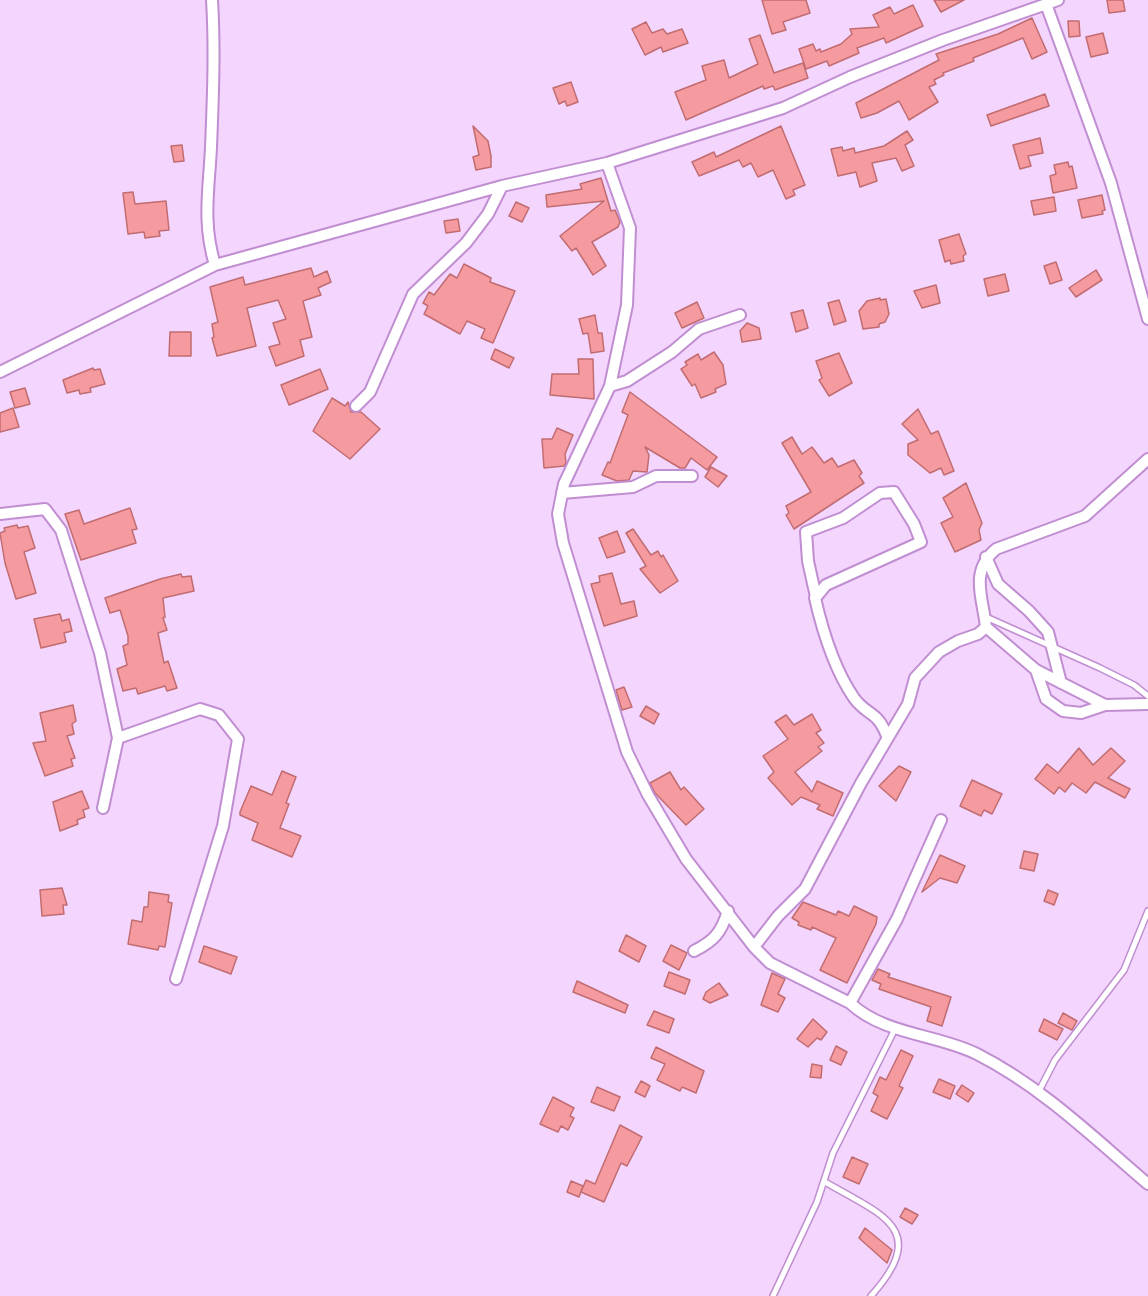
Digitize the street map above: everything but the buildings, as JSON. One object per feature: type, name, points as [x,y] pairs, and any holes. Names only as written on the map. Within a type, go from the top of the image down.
[{"type":"street","points":[[212,0],[214,39],[211,149],[205,203],[208,242],[215,265]]},
{"type":"street","points":[[0,372],[215,265],[502,186],[607,163],[783,108],[850,77],[1028,4],[1046,4],[1058,0]]},
{"type":"street","points":[[1046,4],[1111,183],[1148,319]]},
{"type":"street","points":[[607,163],[630,228],[627,305],[610,386],[578,450],[562,493],[558,514],[563,543],[627,752],[648,795],[686,859],[754,947],[770,963],[795,978],[850,1003],[858,1010],[896,1028],[974,1052],[1028,1082],[1148,1184]]},
{"type":"street","points":[[356,406],[370,392],[413,294],[466,243],[488,214],[502,186]]},
{"type":"street","points":[[610,386],[627,381],[672,352],[699,329],[740,315]]},
{"type":"street","points":[[1104,705],[1036,670],[986,622],[978,588],[986,557],[996,549],[1085,516],[1148,459]]},
{"type":"street","points":[[562,493],[633,487],[656,476],[692,476]]},
{"type":"street","points":[[816,597],[826,585],[921,542],[914,524],[894,492],[880,493],[843,518],[806,532],[808,561],[820,622],[840,676],[857,702],[881,720],[887,736]]},
{"type":"street","points":[[0,514],[45,509],[61,530],[100,653],[118,738],[103,808]]},
{"type":"street","points":[[986,557],[998,584],[1029,611],[1048,632],[1061,683]]},
{"type":"street","points":[[754,947],[778,916],[805,889],[887,736],[908,704],[915,678],[939,652],[958,641],[978,634],[986,622]]},
{"type":"street","points":[[1036,670],[1046,699],[1063,711],[1081,713],[1104,705],[1148,704]]},
{"type":"street","points":[[118,738],[200,709],[219,715],[238,739],[223,826],[176,978]]},
{"type":"street","points":[[850,1003],[897,920],[941,820]]},
{"type":"street","points":[[694,951],[714,941],[723,927],[728,911]]},
{"type":"lane","points":[[986,622],[1100,668],[1134,685],[1148,696]]},
{"type":"lane","points":[[1039,1091],[1055,1060],[1124,970],[1148,911]]},
{"type":"lane","points":[[773,1296],[825,1182],[833,1153],[864,1087],[896,1028]]},
{"type":"lane","points":[[825,1182],[883,1217],[898,1233],[901,1246],[897,1260],[885,1280],[871,1296]]}]
